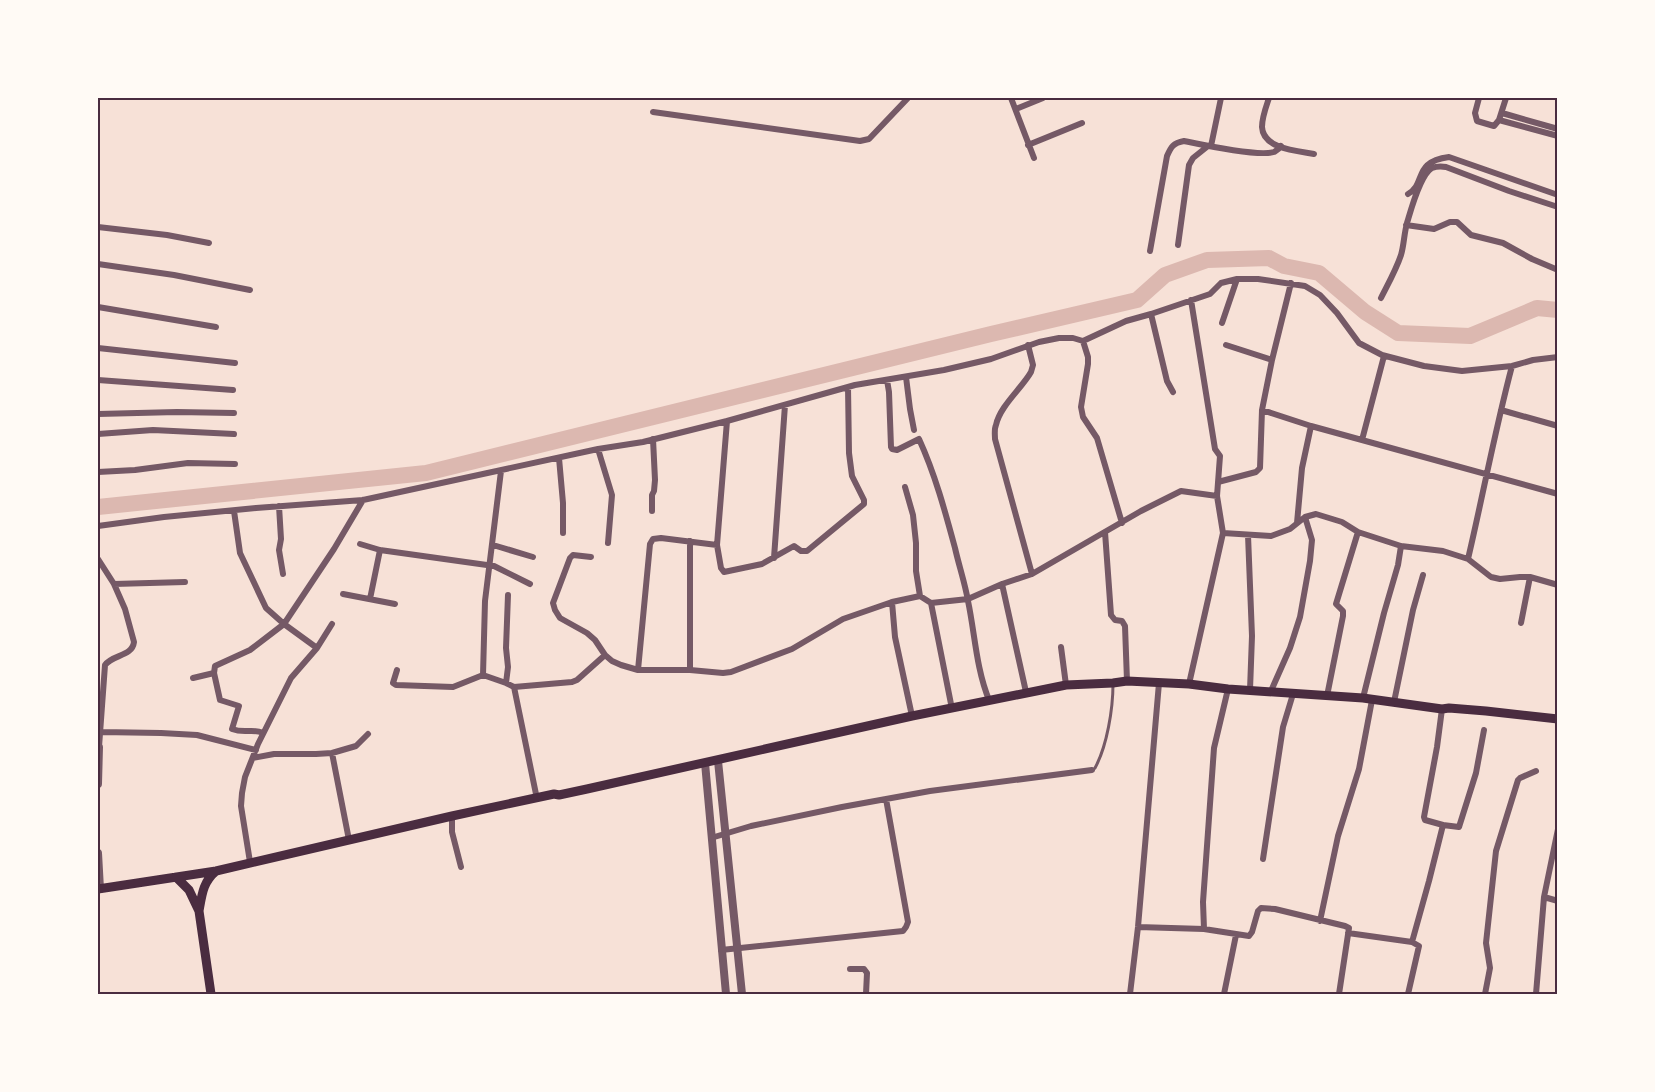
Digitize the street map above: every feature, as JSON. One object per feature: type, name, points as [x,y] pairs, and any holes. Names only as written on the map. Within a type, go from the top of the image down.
[{"type":"highway","points":[[99,889],[216,871],[452,816],[718,761],[912,716],[1066,685],[1127,681],[1189,684],[1368,699],[1442,709],[1486,711],[1557,719]]},
{"type":"highway","points":[[211,994],[200,910],[206,881],[216,871]]},
{"type":"highway","points":[[176,877],[189,890],[200,910]]},
{"type":"street","points":[[653,112],[860,141],[869,139],[908,98]]},
{"type":"street","points":[[1011,98],[1034,158]]},
{"type":"street","points":[[1016,109],[1043,98]]},
{"type":"street","points":[[1178,245],[1189,165],[1193,158],[1210,146],[1221,98]]},
{"type":"street","points":[[1269,98],[1262,125],[1264,136],[1270,143],[1281,147],[1314,154]]},
{"type":"street","points":[[1479,98],[1475,113],[1477,121],[1494,126],[1499,120],[1506,98]]},
{"type":"street","points":[[1502,113],[1557,129]]},
{"type":"street","points":[[1499,120],[1557,136]]},
{"type":"street","points":[[1028,144],[1082,123]]},
{"type":"street","points":[[1150,251],[1167,156],[1176,142],[1184,141],[1239,151],[1265,153],[1276,151],[1281,147]]},
{"type":"street","points":[[1408,194],[1414,191],[1421,173],[1429,163],[1449,157],[1557,195]]},
{"type":"street","points":[[1382,298],[1401,255],[1406,225],[1414,200],[1425,175],[1431,169],[1440,166],[1450,168],[1557,207]]},
{"type":"street","points":[[1406,225],[1434,229],[1450,222],[1457,222],[1472,235],[1497,241],[1557,270]]},
{"type":"street","points":[[98,227],[167,235],[209,243]]},
{"type":"street","points":[[98,264],[174,275],[250,290]]},
{"type":"street","points":[[1222,323],[1237,279]]},
{"type":"street","points":[[98,526],[164,517],[363,500],[598,449],[644,442],[848,387],[991,359],[1028,345],[1059,338],[1083,341],[1126,321],[1210,294],[1221,283],[1237,279],[1258,279],[1305,286],[1320,295],[1337,313],[1359,343],[1384,356],[1424,366],[1462,371],[1512,366],[1557,357]]},
{"type":"street","points":[[1218,482],[1256,472],[1260,468],[1262,410],[1291,283]]},
{"type":"street","points":[[1189,684],[1223,533],[1217,496],[1220,456],[1215,449],[1191,300]]},
{"type":"street","points":[[98,308],[216,327]]},
{"type":"street","points":[[1151,314],[1167,381],[1173,392]]},
{"type":"street","points":[[1083,341],[1088,357],[1081,407],[1083,417],[1097,438],[1122,523]]},
{"type":"street","points":[[1028,345],[1033,365],[1031,372],[1002,412],[995,432],[1032,574]]},
{"type":"street","points":[[1226,345],[1272,360]]},
{"type":"street","points":[[98,348],[235,363]]},
{"type":"street","points":[[1362,440],[1384,356]]},
{"type":"street","points":[[1468,559],[1512,366]]},
{"type":"street","points":[[906,377],[914,430]]},
{"type":"street","points":[[98,380],[233,390]]},
{"type":"street","points":[[887,380],[890,392],[892,449],[897,450],[919,439],[942,500],[968,599],[982,684],[989,700]]},
{"type":"street","points":[[727,421],[717,545],[721,568],[724,572],[762,564],[794,546],[801,551],[807,551],[864,504],[852,476],[849,453],[848,387]]},
{"type":"street","points":[[774,558],[785,405]]},
{"type":"street","points":[[1262,410],[1311,426],[1557,494]]},
{"type":"street","points":[[1501,410],[1557,426]]},
{"type":"street","points":[[98,414],[234,413]]},
{"type":"street","points":[[1297,523],[1302,468],[1311,426]]},
{"type":"street","points":[[98,434],[153,430],[234,434]]},
{"type":"street","points":[[652,511],[651,495],[655,480],[653,439]]},
{"type":"street","points":[[598,449],[612,495],[608,543]]},
{"type":"street","points":[[559,458],[563,534]]},
{"type":"street","points":[[98,472],[188,463],[234,464]]},
{"type":"street","points":[[483,675],[488,566],[493,545],[501,471]]},
{"type":"street","points":[[904,487],[913,515],[916,571],[920,596]]},
{"type":"street","points":[[591,557],[572,555],[553,606],[560,618],[587,633],[612,661],[638,670],[731,672],[792,649],[843,619],[892,602],[920,596],[931,603],[968,599],[1032,574],[1141,511],[1181,491],[1217,496]]},
{"type":"street","points":[[263,733],[254,730],[245,732],[232,729],[240,706],[220,700],[214,673],[215,666],[250,650],[284,624],[334,549],[363,500]]},
{"type":"street","points":[[279,506],[281,539],[279,550],[283,574]]},
{"type":"street","points":[[234,511],[240,553],[266,608],[317,648]]},
{"type":"street","points":[[1223,533],[1271,536],[1290,529],[1305,517],[1316,514],[1349,526],[1358,532],[1401,546],[1443,551],[1468,559],[1485,574],[1495,578],[1530,577],[1557,585]]},
{"type":"street","points":[[1270,691],[1290,648],[1300,617],[1310,561],[1311,540],[1305,517]]},
{"type":"street","points":[[1105,532],[1111,615],[1114,620],[1122,621],[1125,626],[1127,681]]},
{"type":"street","points":[[1327,696],[1343,616],[1343,611],[1336,604],[1358,532]]},
{"type":"street","points":[[1248,535],[1252,636],[1250,690]]},
{"type":"street","points":[[638,670],[650,544],[653,539],[717,545]]},
{"type":"street","points":[[690,541],[690,670]]},
{"type":"street","points":[[360,544],[380,550],[501,568],[530,584]]},
{"type":"street","points":[[493,545],[533,557]]},
{"type":"street","points":[[1320,921],[1338,836],[1359,770],[1368,699],[1384,613],[1398,566],[1401,546]]},
{"type":"street","points":[[370,599],[380,550]]},
{"type":"street","points":[[98,559],[114,584],[125,609],[134,642],[131,651],[109,660],[105,665],[98,747],[98,784]]},
{"type":"street","points":[[1394,702],[1413,610],[1423,575]]},
{"type":"street","points":[[1521,623],[1530,577]]},
{"type":"street","points":[[114,584],[185,582]]},
{"type":"street","points":[[1002,584],[1026,692]]},
{"type":"street","points":[[343,594],[395,604]]},
{"type":"street","points":[[506,683],[508,595]]},
{"type":"street","points":[[892,602],[895,637],[912,716]]},
{"type":"street","points":[[931,603],[952,709]]},
{"type":"street","points":[[250,862],[240,806],[246,777],[263,733],[291,678],[317,648],[332,624]]},
{"type":"street","points":[[1061,647],[1066,685]]},
{"type":"street","points":[[397,670],[393,679],[396,685],[453,687],[483,675],[514,687],[578,680],[605,655]]},
{"type":"street","points":[[194,678],[214,673]]},
{"type":"street","points":[[1130,994],[1159,683]]},
{"type":"street","points":[[514,687],[537,798]]},
{"type":"street","points":[[1204,929],[1203,902],[1214,748],[1228,689]]},
{"type":"street","points":[[1263,859],[1283,727],[1293,694]]},
{"type":"street","points":[[1442,709],[1425,820],[1459,827],[1476,773],[1484,730]]},
{"type":"street","points":[[101,732],[197,735],[256,750]]},
{"type":"street","points":[[253,758],[274,754],[332,753],[356,746],[368,734]]},
{"type":"street","points":[[332,753],[349,840]]},
{"type":"street","points":[[718,761],[742,994]]},
{"type":"street","points":[[705,763],[726,994]]},
{"type":"street","points":[[711,838],[751,826],[886,798],[1092,770]]},
{"type":"street","points":[[1485,994],[1490,968],[1486,943],[1496,852],[1518,780],[1536,771]]},
{"type":"street","points":[[721,950],[903,931],[908,922],[886,798]]},
{"type":"street","points":[[452,816],[452,832],[460,867]]},
{"type":"street","points":[[1412,942],[1443,825]]},
{"type":"street","points":[[1536,994],[1544,897],[1557,829]]},
{"type":"street","points":[[98,853],[99,889]]},
{"type":"street","points":[[1544,897],[1557,901]]},
{"type":"street","points":[[1138,927],[1204,929],[1250,936],[1261,908],[1275,909],[1345,926],[1349,931],[1412,942],[1419,946],[1408,994]]},
{"type":"street","points":[[1339,994],[1349,931]]},
{"type":"street","points":[[1224,994],[1236,935]]},
{"type":"street","points":[[850,969],[864,969],[867,973],[866,994]]},
{"type":"lane","points":[[1092,770],[1100,758],[1109,722],[1113,683]]},
{"type":"waterway","points":[[98,507],[426,473],[1137,300],[1165,275],[1207,260],[1269,258],[1284,266],[1319,273],[1365,312],[1398,333],[1470,336],[1537,308],[1558,310]]}]
